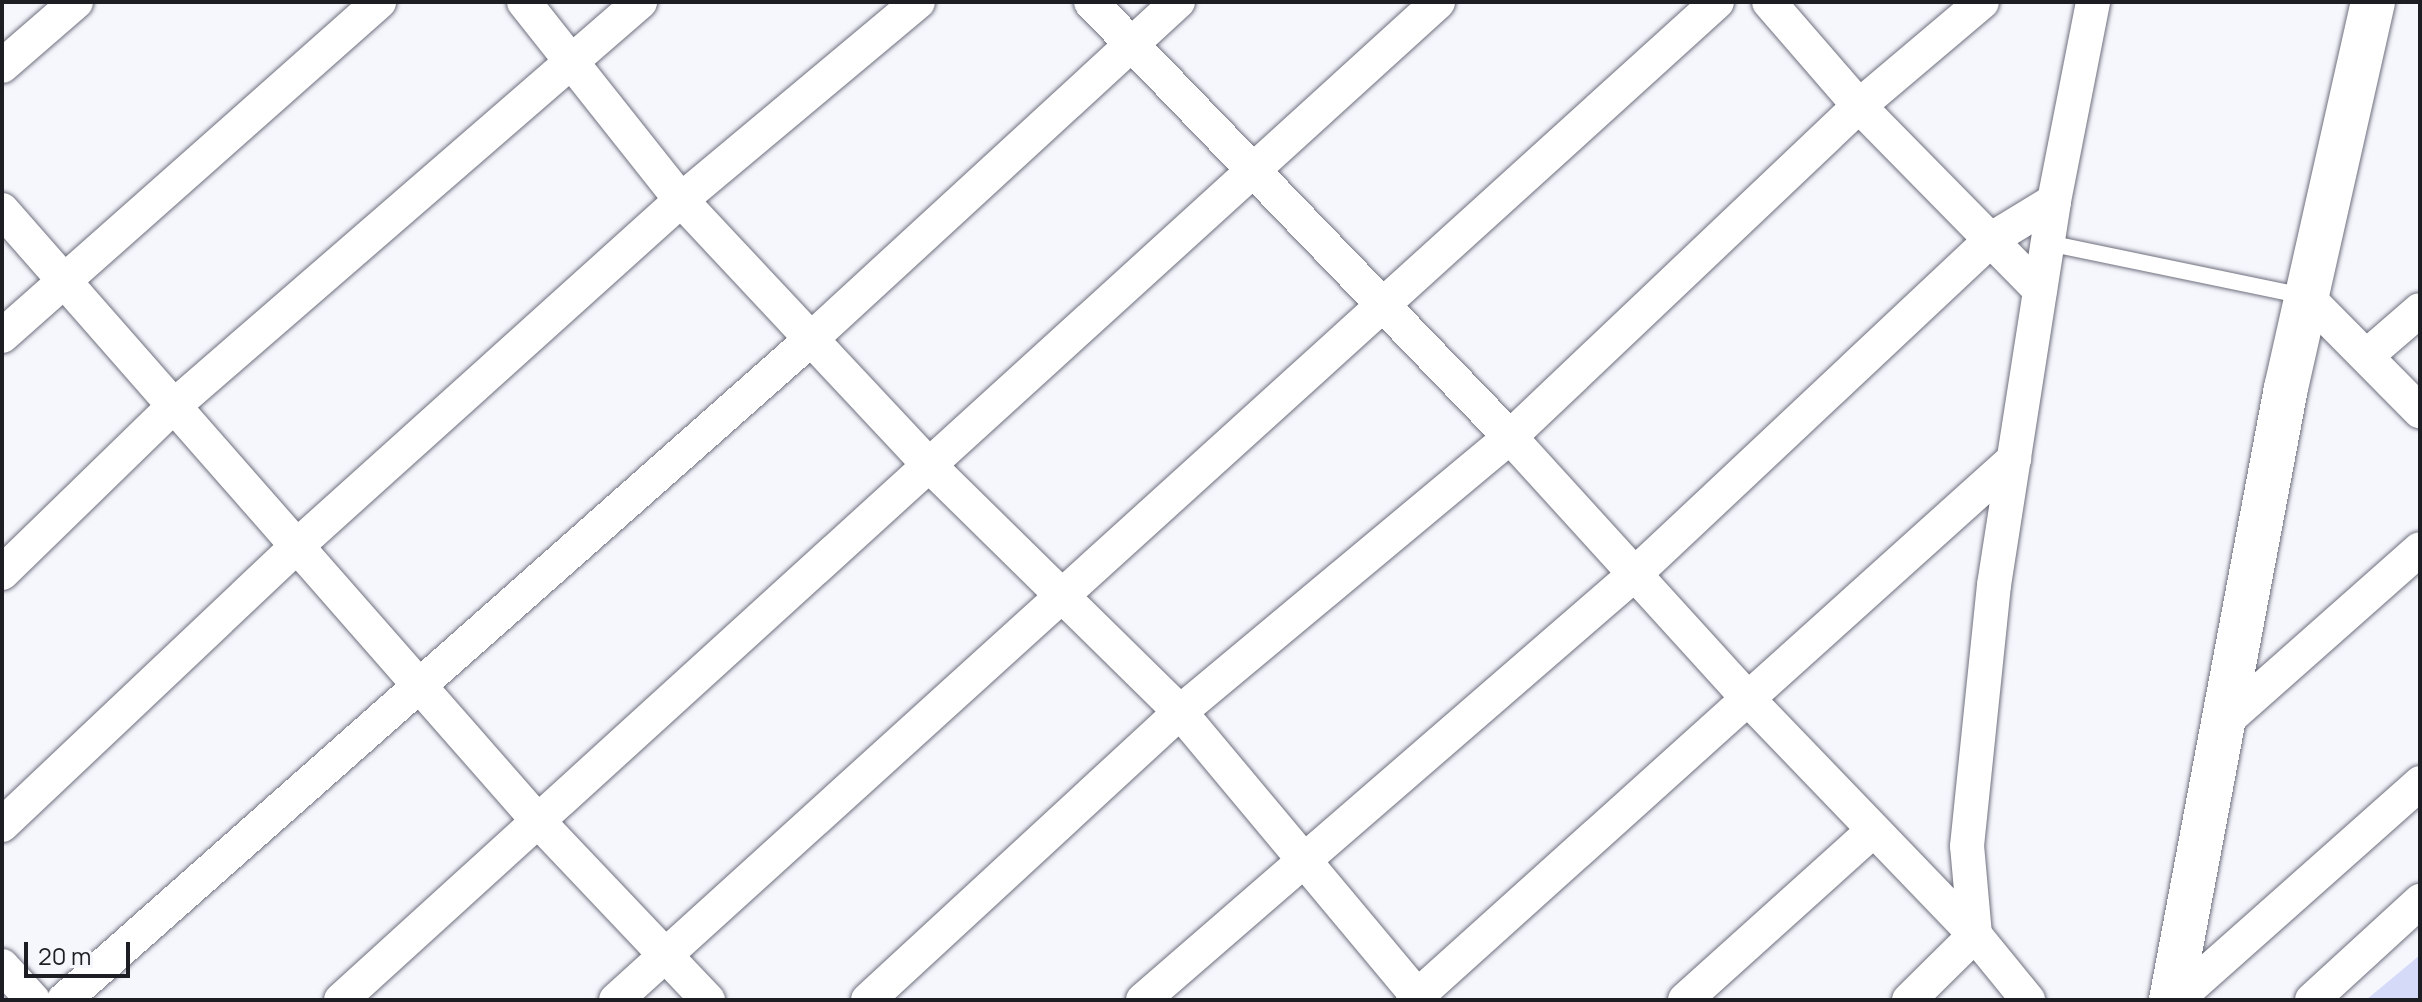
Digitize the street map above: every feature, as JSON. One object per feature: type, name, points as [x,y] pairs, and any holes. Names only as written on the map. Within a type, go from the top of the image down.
[{"type":"street","points":[[2,66],[76,2]]},
{"type":"street","points":[[2,336],[379,2]]},
{"type":"street","points":[[524,2],[576,60],[681,200],[931,467],[1180,712],[1298,861],[1417,999],[2014,459]]},
{"type":"street","points":[[2,573],[174,406],[640,2]]},
{"type":"street","points":[[2,825],[298,545],[681,200],[918,2]]},
{"type":"street","points":[[1091,2],[1133,43],[1250,173],[1510,437],[1750,701],[1975,935],[2020,990],[2050,1000]]},
{"type":"street","points":[[64,1000],[810,340],[1178,2]]},
{"type":"street","points":[[341,1000],[931,467],[1438,2]]},
{"type":"street","points":[[616,1000],[1382,309],[1717,2]]},
{"type":"street","points":[[1769,2],[1859,106],[2040,290]]},
{"type":"street","points":[[868,1000],[1180,712],[1510,437],[1859,106],[1982,2]]},
{"type":"street","points":[[1975,935],[1967,846],[1972,768],[2014,459],[2054,201],[2093,2]]},
{"type":"street","points":[[2173,1000],[2307,297],[2373,2]]},
{"type":"street","points":[[1143,1000],[1298,861],[1636,573],[1990,240],[2054,201]]},
{"type":"street","points":[[2,210],[65,278],[538,821],[708,1000]]},
{"type":"street","points":[[2307,297],[2369,354],[2420,411]]},
{"type":"street","points":[[2369,354],[2420,310]]},
{"type":"street","points":[[2228,719],[2420,549]]},
{"type":"street","points":[[2173,1000],[2420,783]]},
{"type":"street","points":[[1685,1000],[1873,831]]},
{"type":"street","points":[[2312,1000],[2420,901]]},
{"type":"street","points":[[1909,1000],[1975,935]]},
{"type":"street","points":[[2,966],[33,1000]]},
{"type":"lane","points":[[2048,243],[2307,297]]},
{"type":"shaded area","points":[[2420,955],[2420,1000],[2366,1000]]}]
